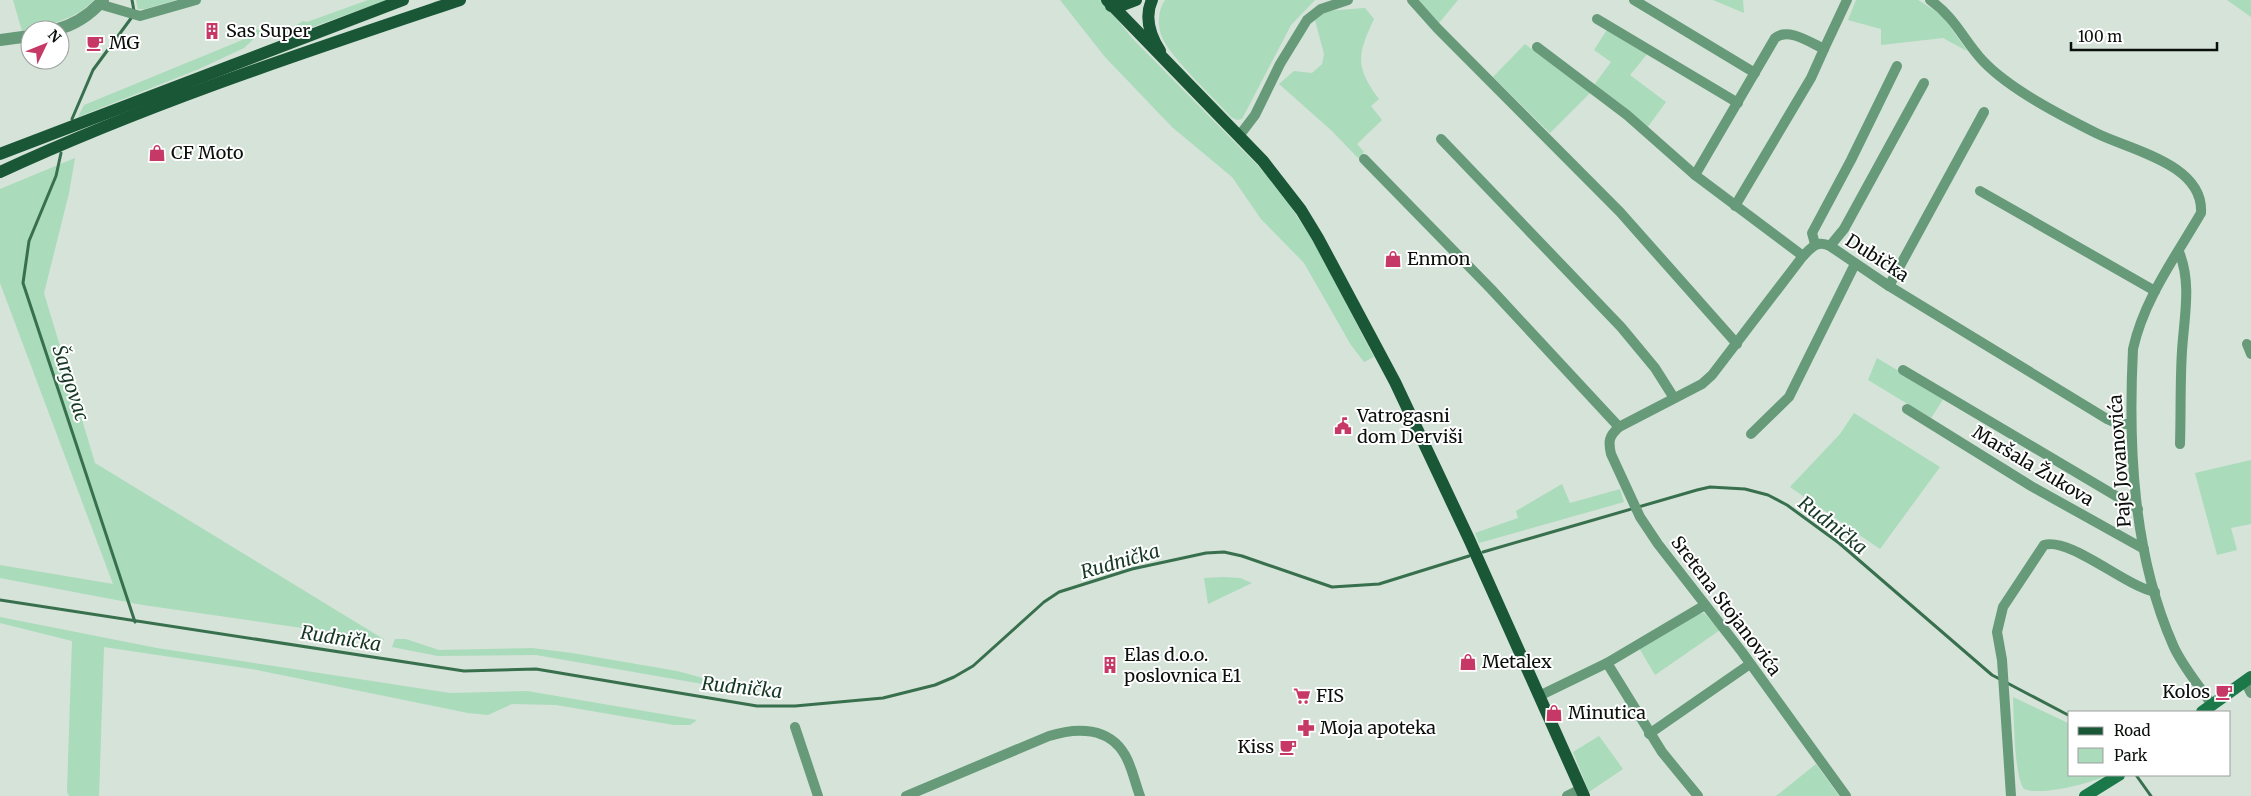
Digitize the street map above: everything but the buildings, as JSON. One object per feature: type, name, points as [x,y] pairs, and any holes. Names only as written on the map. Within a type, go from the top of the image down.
[{"type":"main road","points":[[0,154],[403,0]]},
{"type":"main road","points":[[0,172],[122,120],[263,66],[460,0]]},
{"type":"main road","points":[[1109,2],[1123,5],[1136,0]]},
{"type":"main road","points":[[1152,0],[1149,8],[1148,22],[1155,42],[1185,82]]},
{"type":"main road","points":[[1109,2],[1239,136],[1284,186],[1318,238],[1388,368],[1469,539],[1583,793]]},
{"type":"main road","points":[[2207,708],[2248,679]]},
{"type":"main road","points":[[2084,796],[2117,776]]},
{"type":"street","points":[[70,26],[90,14],[101,2],[140,16],[196,0]]},
{"type":"street","points":[[1239,136],[1255,115],[1280,64],[1307,20],[1321,9],[1348,0]]},
{"type":"street","points":[[1412,0],[1437,28],[1620,212],[1737,344]]},
{"type":"street","points":[[1634,0],[1755,73]]},
{"type":"street","points":[[1735,206],[1811,78],[1847,0]]},
{"type":"street","name":"Paje Jovanovića","points":[[1930,0],[1942,8],[1956,23],[1972,48],[1996,74],[2040,102],[2096,133],[2162,160],[2184,176],[2200,198],[2201,213],[2155,291],[2139,326],[2133,349],[2130,424],[2138,509],[2144,549],[2155,592],[2173,646],[2207,708]]},
{"type":"street","points":[[1597,19],[1738,103]]},
{"type":"street","points":[[1695,175],[1772,42],[1779,35],[1789,33],[1824,49]]},
{"type":"street","points":[[0,40],[20,37]]},
{"type":"street","points":[[1537,47],[1626,115],[1695,175],[1803,256]]},
{"type":"street","points":[[1364,159],[1491,290],[1619,427],[1702,384],[1712,375],[1737,344],[1814,244],[1812,234],[1897,66]]},
{"type":"street","points":[[1830,246],[1849,221],[1924,83]]},
{"type":"street","points":[[1889,286],[1984,112]]},
{"type":"street","points":[[1441,139],[1621,327],[1655,368],[1674,398]]},
{"type":"street","points":[[1980,191],[2155,291]]},
{"type":"street","name":"Dubička","points":[[1814,244],[1823,243],[1830,246],[1889,286],[2107,419],[2118,424],[2130,424]]},
{"type":"street","points":[[2179,252],[2184,263],[2187,288],[2182,353],[2180,444]]},
{"type":"street","points":[[1751,434],[1789,397],[1855,264]]},
{"type":"street","points":[[1903,370],[2138,509]]},
{"type":"street","name":"Maršala Žukova","points":[[1907,408],[2031,486],[2144,549]]},
{"type":"street","name":"Sretena Stojanovića","points":[[1619,427],[1611,436],[1609,446],[1640,516],[1678,572],[1750,664],[1846,796]]},
{"type":"street","points":[[2011,796],[2002,660],[1997,632],[2003,607],[2044,545],[2049,544],[2078,552],[2138,587],[2155,592]]},
{"type":"street","points":[[1539,696],[1607,663],[1705,605]]},
{"type":"street","points":[[1607,663],[1649,734],[1698,796]]},
{"type":"street","points":[[1649,734],[1750,664]]},
{"type":"street","points":[[2248,679],[2251,693]]},
{"type":"street","points":[[795,727],[818,796]]},
{"type":"street","points":[[906,796],[1049,736],[1075,730],[1098,733],[1121,750],[1126,757],[1140,796]]},
{"type":"street","points":[[1567,796],[1583,793]]},
{"type":"green space","points":[[13,0],[94,0],[78,13],[62,20],[20,20],[20,24]]},
{"type":"green space","points":[[136,0],[176,0],[145,9],[138,9]]},
{"type":"green space","points":[[368,0],[387,0],[279,39],[277,37],[303,21],[307,22]]},
{"type":"green space","points":[[1060,0],[1101,0],[1133,39],[1275,183],[1314,242],[1374,357],[1364,362],[1351,345],[1304,263],[1261,219],[1232,177],[1172,127],[1105,57]]},
{"type":"green space","points":[[1165,0],[1315,0],[1291,25],[1242,119],[1237,120],[1231,117],[1194,78],[1174,55],[1162,37],[1159,23],[1161,8]]},
{"type":"green space","points":[[1418,0],[1458,0],[1439,23]]},
{"type":"green space","points":[[1713,0],[1743,0],[1744,13]]},
{"type":"green space","points":[[1856,0],[1918,0],[1942,15],[1967,51],[1943,38],[1881,45],[1881,29],[1848,20]]},
{"type":"green space","points":[[2227,0],[2251,0],[2251,17]]},
{"type":"green space","points":[[1365,8],[1374,19],[1364,42],[1361,60],[1362,69],[1371,88],[1379,99],[1371,106],[1382,120],[1357,144],[1364,152],[1358,158],[1331,130],[1279,84],[1294,71],[1312,73],[1322,64],[1324,54],[1315,20],[1325,11]]},
{"type":"green space","points":[[1608,28],[1648,53],[1630,75],[1666,102],[1647,128],[1594,85],[1611,62],[1594,50]]},
{"type":"green space","points":[[257,29],[261,32],[244,48],[199,69],[78,117],[84,105],[252,36],[248,30]]},
{"type":"green space","points":[[1525,44],[1590,93],[1550,133],[1493,77]]},
{"type":"green space","points":[[75,158],[69,193],[44,293],[95,463],[385,640],[143,605],[0,578],[0,565],[113,584],[0,283],[0,189]]},
{"type":"green space","points":[[1877,358],[1944,398],[1931,418],[1868,380]]},
{"type":"green space","points":[[1854,413],[1940,467],[1880,549],[1790,487],[1840,434]]},
{"type":"green space","points":[[2251,460],[2251,524],[2231,528],[2237,550],[2217,555],[2195,473]]},
{"type":"green space","points":[[1562,484],[1570,503],[1620,489],[1624,502],[1479,543],[1475,533],[1518,518],[1516,511]]},
{"type":"green space","points":[[1204,578],[1240,578],[1252,583],[1208,604]]},
{"type":"green space","points":[[1704,613],[1720,630],[1655,675],[1639,648],[1697,614]]},
{"type":"green space","points":[[0,617],[157,648],[450,693],[527,691],[697,720],[690,725],[674,725],[556,705],[512,704],[488,715],[468,713],[257,670],[104,647],[99,796],[69,796],[67,792],[72,641],[0,623]]},
{"type":"green space","points":[[395,639],[406,639],[439,650],[532,648],[572,653],[677,671],[714,681],[736,684],[737,690],[536,655],[438,656],[392,647]]},
{"type":"green space","points":[[2013,697],[2068,723],[2068,776],[2104,776],[2089,782],[2053,790],[2032,791],[2024,789],[2018,772]]},
{"type":"green space","points":[[1599,736],[1623,769],[1589,792],[1573,752]]},
{"type":"green space","points":[[1816,764],[1839,796],[1776,796]]},
{"type":"waterway","points":[[132,0],[134,11]]},
{"type":"waterway","points":[[72,119],[93,70],[132,17]]},
{"type":"waterway","name":"Šargovac","points":[[61,153],[56,176],[29,241],[23,283],[135,622]]},
{"type":"waterway","name":"Rudnička","points":[[1483,552],[1710,487],[1745,489],[1768,495],[1787,505],[1839,543],[1992,675],[2068,715]]},
{"type":"waterway","name":"Rudnička","points":[[0,600],[464,671],[536,669],[757,706],[795,706],[883,698],[935,685],[973,666],[1044,602],[1059,592],[1132,569],[1206,553],[1224,552],[1242,556],[1332,587],[1379,584],[1469,556]]},
{"type":"waterway","name":"Rudnička","points":[[2137,776],[2151,796]]},
{"type":"place","name":"Sas Super","points":[[212,31]]},
{"type":"place","name":"MG","points":[[95,43]]},
{"type":"place","name":"CF Moto","points":[[157,153]]},
{"type":"place","name":"Enmon","points":[[1393,259]]},
{"type":"place","name":"Vatrogasni dom Derviši","points":[[1343,426]]},
{"type":"place","name":"Metalex","points":[[1468,662]]},
{"type":"place","name":"Elas d.o.o. poslovnica E1","points":[[1110,665]]},
{"type":"place","name":"Kolos","points":[[2224,692]]},
{"type":"place","name":"FIS","points":[[1302,696]]},
{"type":"place","name":"Minutica","points":[[1554,713]]},
{"type":"place","name":"Moja apoteka","points":[[1306,728]]},
{"type":"place","name":"Kiss","points":[[1288,747]]}]
